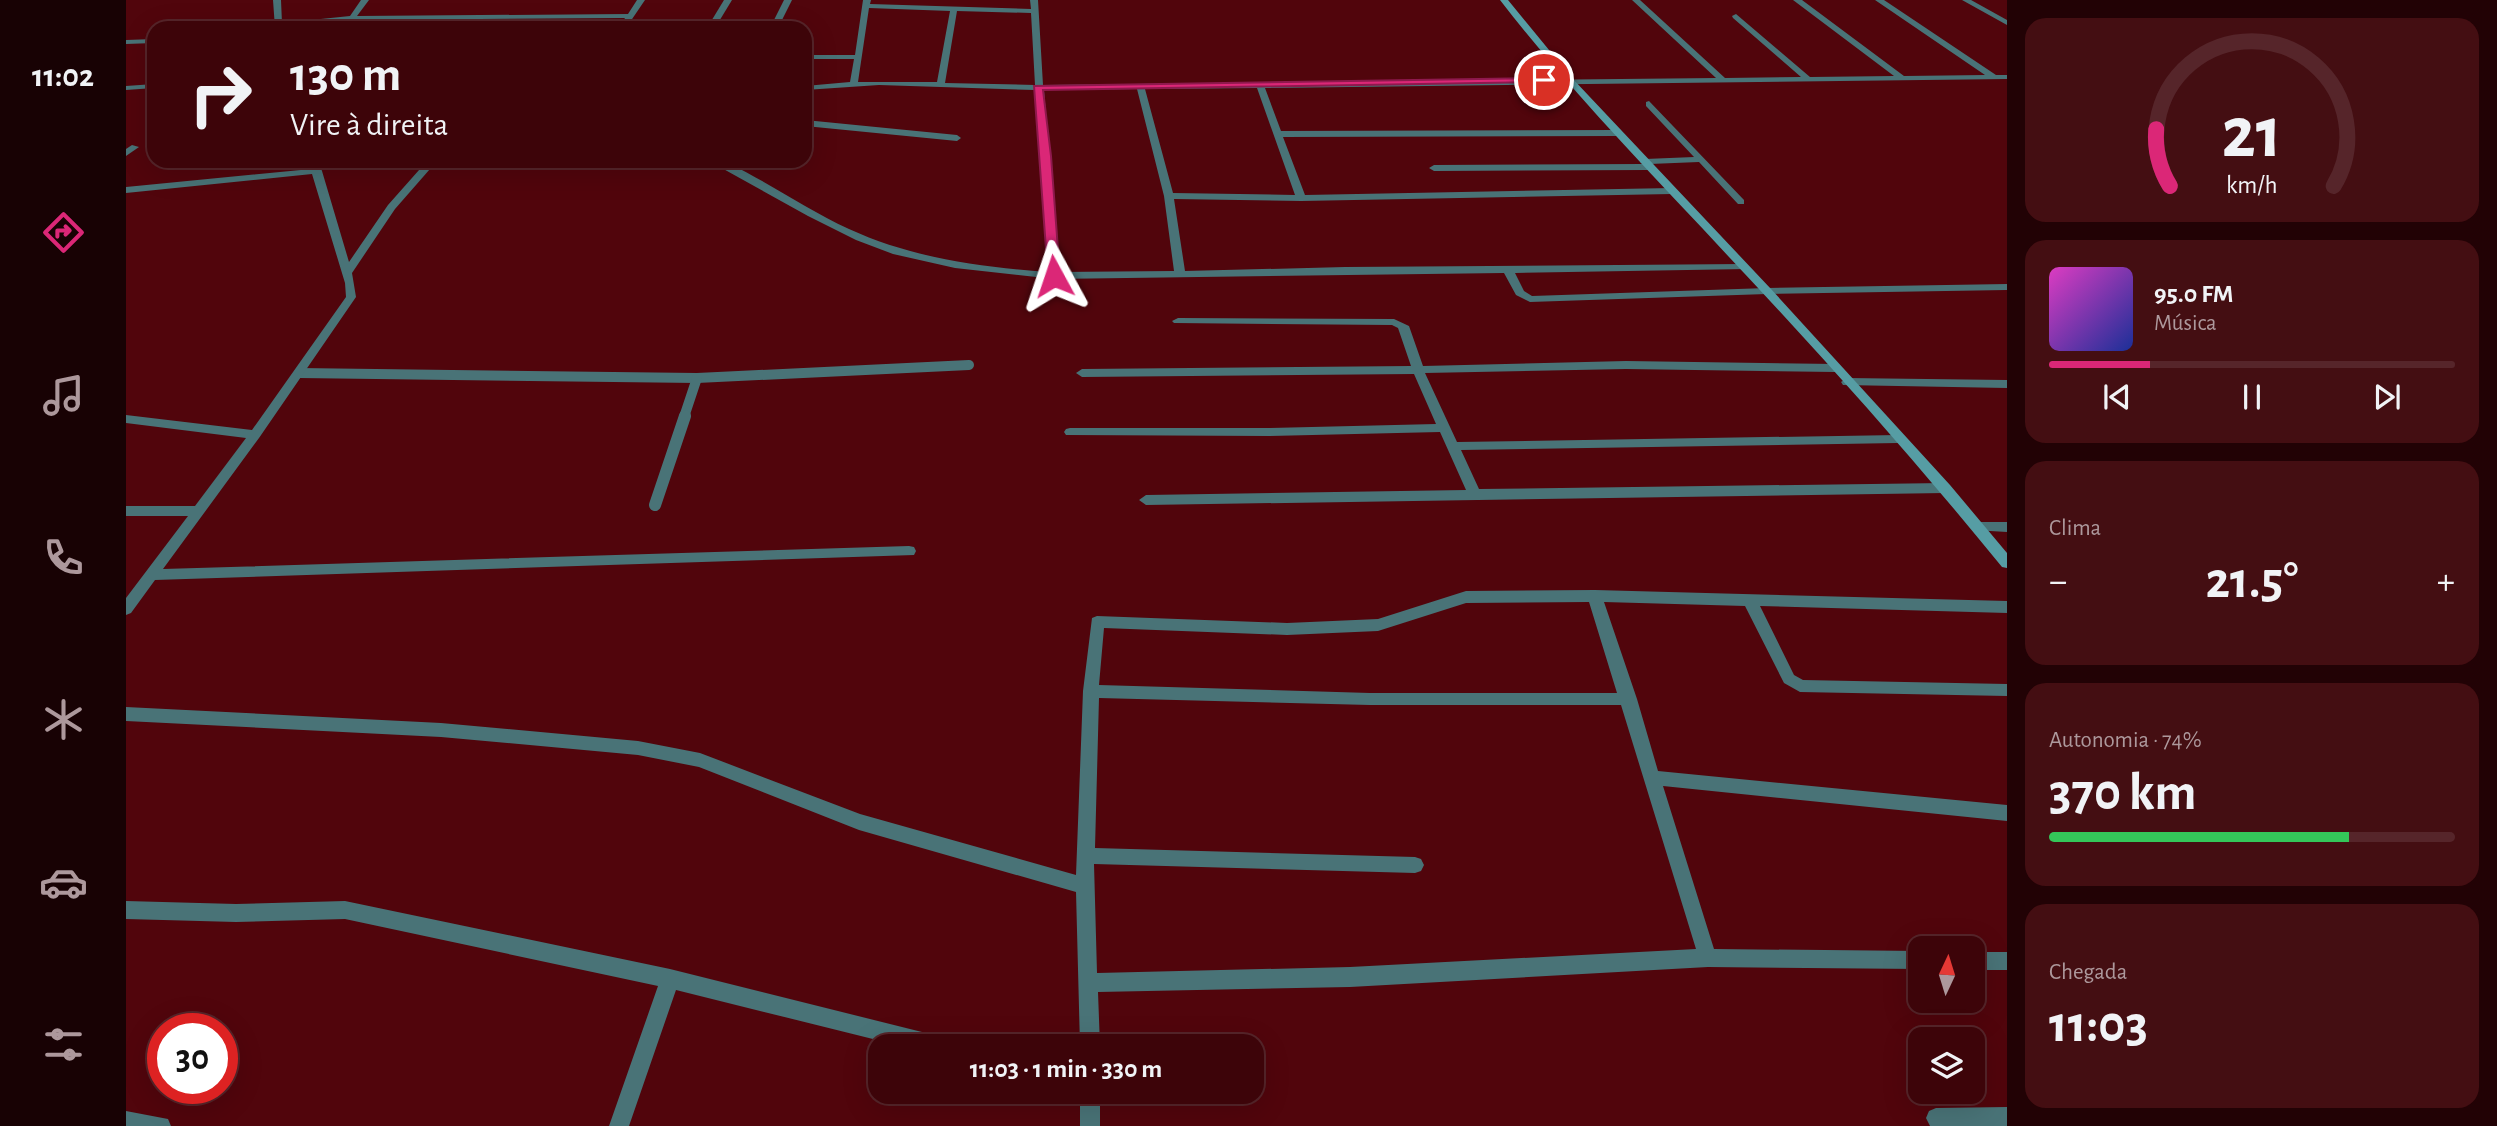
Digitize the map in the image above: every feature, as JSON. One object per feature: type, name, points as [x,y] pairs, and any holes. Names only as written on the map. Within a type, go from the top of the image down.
[{"type":"street","points":[[277,0],[279,21]]},
{"type":"street","points":[[352,18],[365,0]]},
{"type":"street","points":[[626,21],[641,0]]},
{"type":"street","points":[[716,21],[729,0]]},
{"type":"street","points":[[778,21],[788,0]]},
{"type":"street","points":[[1034,0],[1038,88],[1046,156],[1054,276]]},
{"type":"street","points":[[1504,0],[1569,80],[1767,291],[1945,488],[2007,563]]},
{"type":"street","points":[[1636,0],[1721,79]]},
{"type":"street","points":[[1797,0],[1902,78]]},
{"type":"street","points":[[1879,0],[1994,77]]},
{"type":"street","points":[[1966,0],[2007,23]]},
{"type":"street","points":[[854,83],[866,3],[1035,11]]},
{"type":"street","points":[[941,84],[954,7]]},
{"type":"street","points":[[328,21],[352,18],[629,16]]},
{"type":"street","points":[[1736,16],[1807,78]]},
{"type":"street","points":[[126,42],[147,41]]},
{"type":"street","points":[[812,57],[857,57]]},
{"type":"street","points":[[812,89],[854,83],[1038,88],[2007,77]]},
{"type":"street","points":[[1260,85],[1301,198]]},
{"type":"street","points":[[126,88],[147,86]]},
{"type":"street","points":[[1140,86],[1168,196],[1180,274]]},
{"type":"street","points":[[1649,104],[1741,202]]},
{"type":"street","points":[[812,123],[957,138]]},
{"type":"street","points":[[1276,134],[1617,132]]},
{"type":"street","points":[[1434,168],[1647,164],[1701,159]]},
{"type":"street","points":[[126,190],[299,168]]},
{"type":"street","points":[[126,609],[255,435],[351,297],[351,283],[346,274],[316,168]]},
{"type":"street","points":[[346,274],[391,207],[426,168]]},
{"type":"street","points":[[730,168],[749,176],[812,214],[907,255],[960,266],[1054,276],[1743,267]]},
{"type":"street","points":[[1168,196],[1301,198],[1672,191]]},
{"type":"street","points":[[1508,271],[1520,293],[1530,299],[2007,287]]},
{"type":"street","points":[[1178,321],[1394,321],[1403,326],[1418,370],[1474,493]]},
{"type":"street","points":[[1082,373],[1626,365],[1835,368]]},
{"type":"street","points":[[1847,382],[2007,384]]},
{"type":"street","points":[[126,419],[255,435]]},
{"type":"street","points":[[1070,432],[1268,432],[1444,428]]},
{"type":"street","points":[[1452,446],[1898,439]]},
{"type":"street","points":[[1146,500],[1945,488]]},
{"type":"street","points":[[126,511],[199,511]]},
{"type":"street","points":[[1978,527],[2007,527]]},
{"type":"street","points":[[152,575],[909,551]]},
{"type":"street","points":[[1595,596],[1708,958]]},
{"type":"street","points":[[1090,1034],[1085,886],[1091,691],[1097,622],[1287,629],[1365,626],[1378,625],[1466,597],[1595,596],[2007,607]]},
{"type":"street","points":[[1751,602],[1789,679],[1800,686],[2007,690]]},
{"type":"street","points":[[1091,691],[1370,699],[1629,699]]},
{"type":"street","points":[[126,714],[441,730],[638,748],[700,760],[859,822],[1085,886]]},
{"type":"street","points":[[1651,778],[2007,813]]},
{"type":"street","points":[[1086,856],[1415,864]]},
{"type":"street","points":[[126,910],[236,913],[345,910],[670,979],[890,1034]]},
{"type":"street","points":[[1090,983],[1350,977],[1708,958],[1908,960]]},
{"type":"street","points":[[1985,961],[2007,961]]},
{"type":"street","points":[[619,1126],[670,979]]},
{"type":"street","points":[[1090,1104],[1090,1126]]},
{"type":"street","points":[[1936,1118],[2007,1117]]},
{"type":"street","points":[[126,1121],[161,1126]]},
{"type":"lane","points":[[299,373],[697,378],[969,365]]},
{"type":"lane","points":[[655,505],[697,378]]},
{"type":"route","points":[[1054,276],[1046,156],[1038,88],[1544,80]]}]
